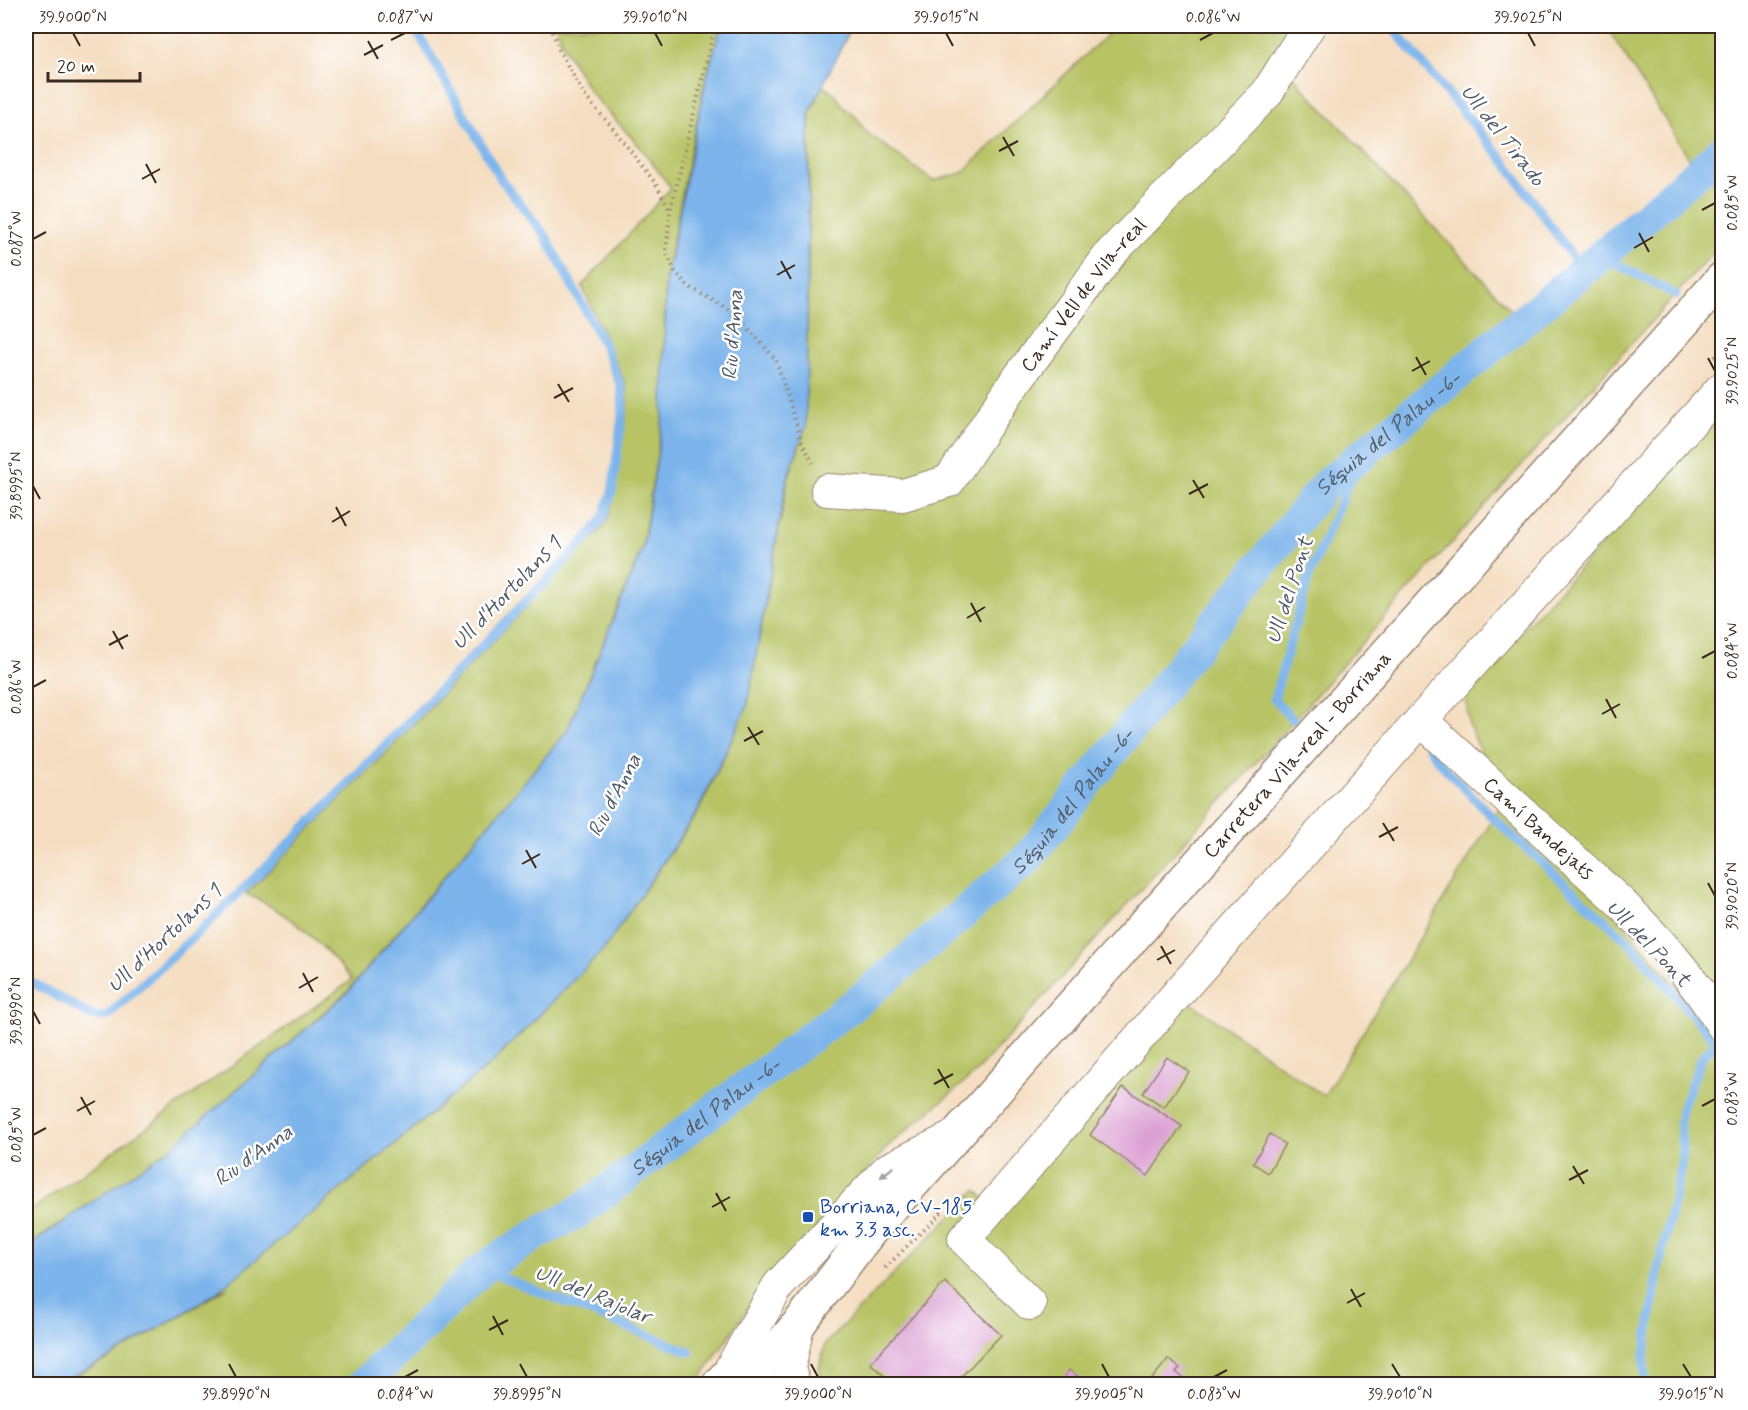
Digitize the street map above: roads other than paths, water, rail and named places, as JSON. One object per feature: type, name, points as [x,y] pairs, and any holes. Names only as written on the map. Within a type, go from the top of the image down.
[{"type":"main road","name":"Carretera Vila-real - Borriana","points":[[731,1381],[798,1325],[872,1230],[1722,279]]},
{"type":"main road","name":"Carretera Vila-real - Borriana","points":[[731,1381],[784,1312],[872,1230]]},
{"type":"street","name":"Camí Vell de Vila-real","points":[[827,490],[903,495],[949,481],[1013,385],[1111,253],[1267,93],[1309,26]]},
{"type":"street","points":[[1030,1304],[964,1239],[1179,992],[1421,720],[1722,388]]},
{"type":"street","name":"Camí Bandejats","points":[[1421,720],[1644,926],[1688,976],[1722,1025]]},
{"type":"street","points":[[731,1381],[778,1286],[888,1169],[957,1135]]},
{"type":"street","points":[[794,1384],[789,1369],[798,1325]]},
{"type":"water","name":"Riu d'Anna","points":[[721,26],[852,26],[809,113],[806,426],[787,479],[747,707],[697,812],[604,949],[496,1059],[216,1293],[111,1357],[55,1384],[26,1384],[26,1248],[172,1147],[347,993],[567,731],[643,548],[663,418],[666,280],[705,84]]},
{"type":"waterway","name":"Ull d'Hortolans 1","points":[[26,979],[92,1016],[106,1017],[281,852],[578,548],[602,520],[612,493],[623,409],[621,386],[604,345],[545,235],[500,178],[414,26]]},
{"type":"waterway","name":"Ull del Tirado","points":[[1391,26],[1505,162],[1582,270]]},
{"type":"waterway","name":"Séquia del Palau -6-","points":[[364,1384],[482,1269],[542,1231],[579,1212],[862,998],[1027,859],[1324,486],[1601,256],[1722,151]]},
{"type":"waterway","points":[[1601,256],[1676,295]]},
{"type":"waterway","name":"Ull del Pont","points":[[1294,719],[1274,699],[1309,576],[1349,482],[1342,470]]},
{"type":"waterway","name":"Ull del Pont","points":[[1428,746],[1441,764],[1491,816],[1632,945],[1717,1043],[1703,1055],[1681,1110],[1682,1163],[1659,1266],[1644,1360],[1643,1384]]},
{"type":"waterway","name":"Ull del Rajolar","points":[[482,1269],[690,1352]]},
{"type":"place","name":"Borriana, CV-185 km 3.3 asc.","points":[[808,1217]]}]
